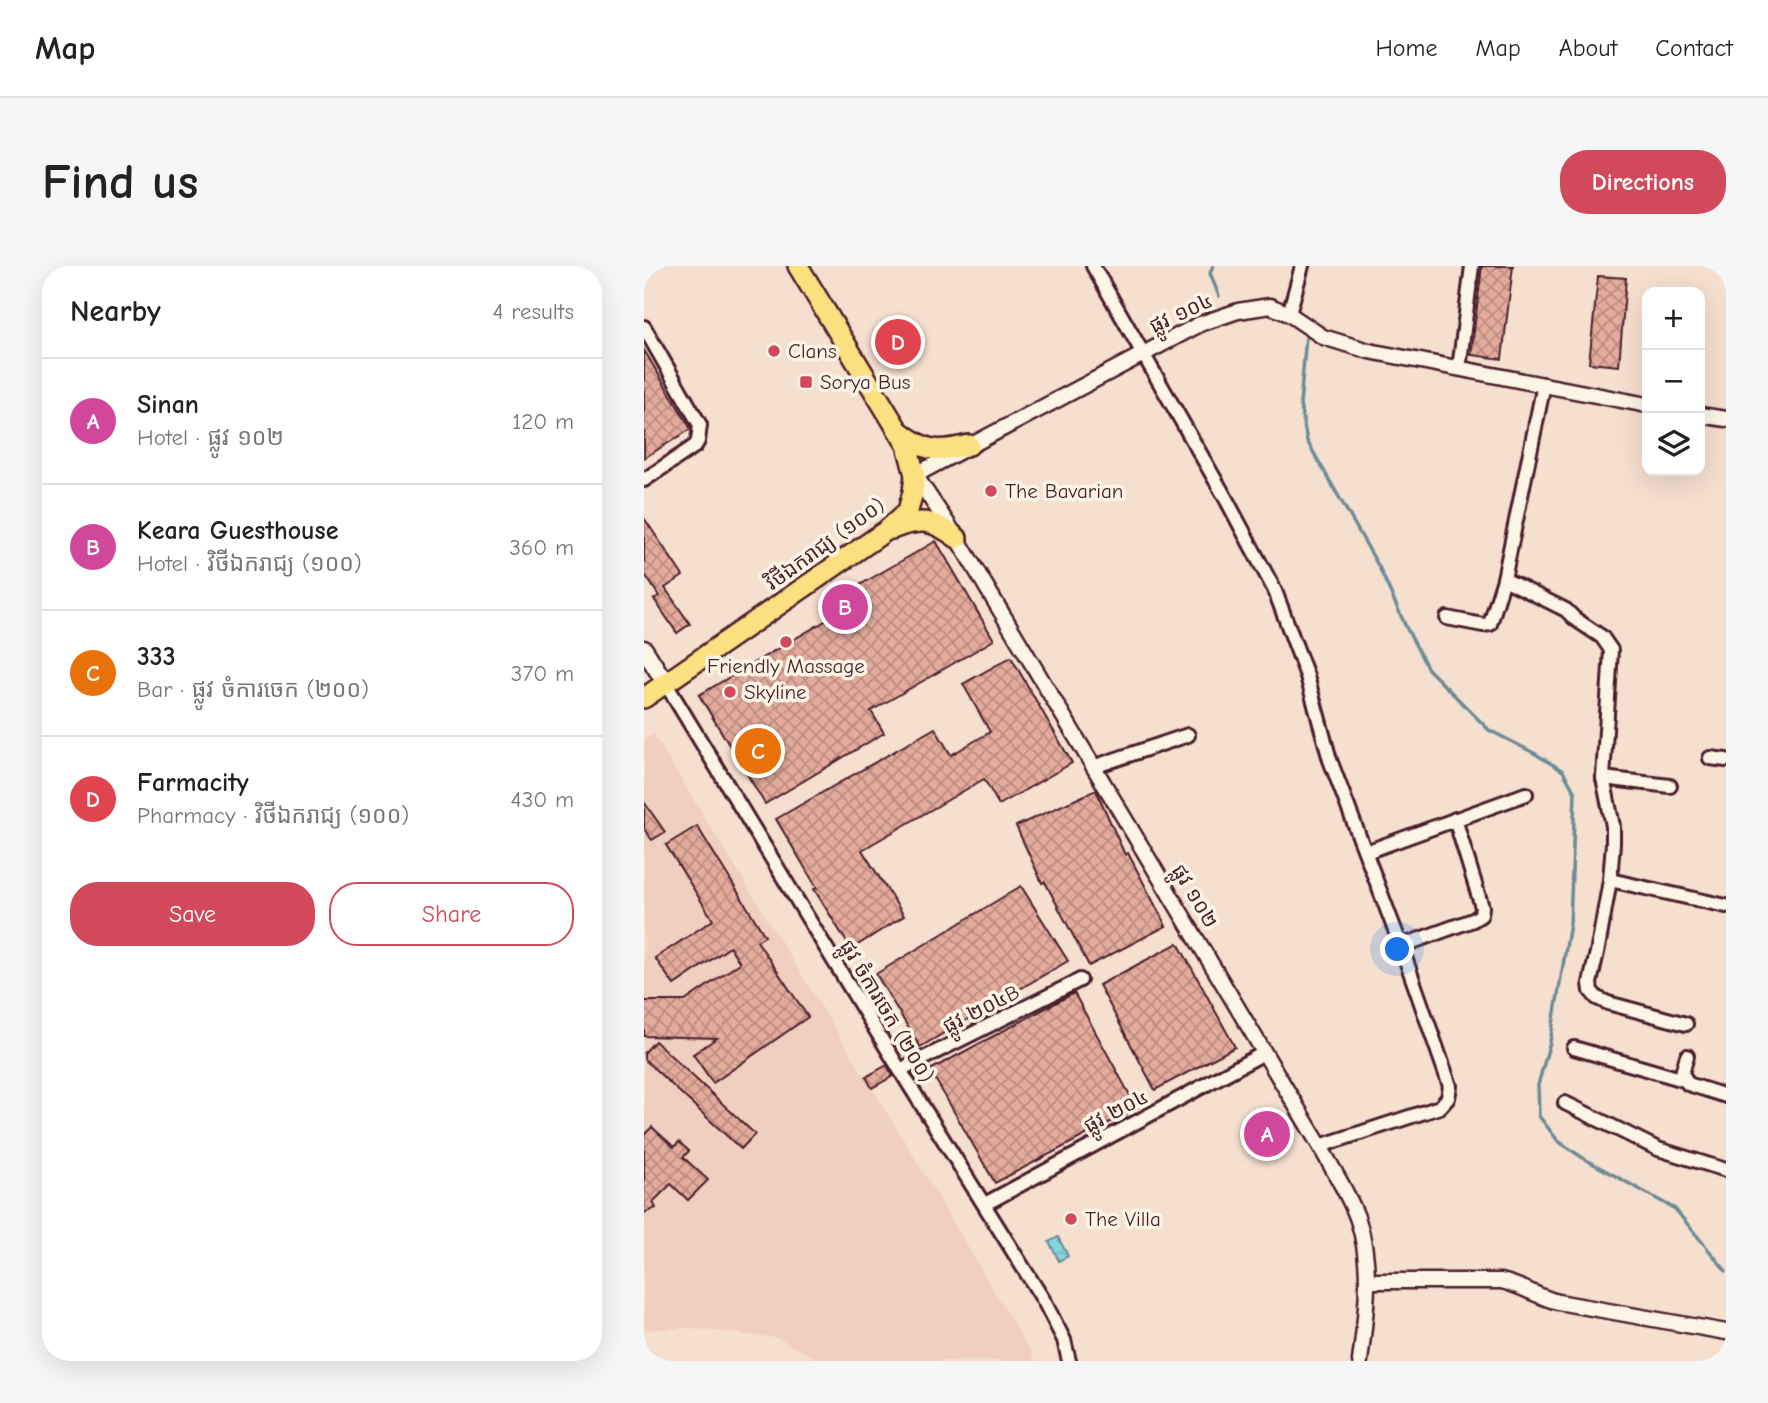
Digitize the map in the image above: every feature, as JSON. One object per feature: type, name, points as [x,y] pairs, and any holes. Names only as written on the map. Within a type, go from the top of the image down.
[{"type":"main road","name":"វិថីឯករាជ្យ (១០០)","points":[[644,698],[887,530],[908,511],[915,475],[907,445],[798,266]]},
{"type":"main road","points":[[898,430],[930,450],[947,450],[969,445]]},
{"type":"main road","points":[[887,530],[911,522],[926,522],[940,525],[957,538]]},
{"type":"main road","points":[[644,649],[666,684]]},
{"type":"street","points":[[1093,266],[1225,497],[1275,591],[1307,676],[1330,760],[1401,946],[1450,1086],[1448,1098],[1440,1107],[1320,1146]]},
{"type":"street","points":[[1289,314],[1302,266]]},
{"type":"street","points":[[1459,369],[1472,266]]},
{"type":"street","name":"ផ្លូវ ១០៤","points":[[915,475],[1200,324],[1238,311],[1270,306],[1289,314],[1322,337],[1369,351],[1642,404]]},
{"type":"street","points":[[644,327],[699,420],[700,432],[695,446],[644,480]]},
{"type":"street","points":[[1447,618],[1490,624],[1504,579],[1544,384]]},
{"type":"street","points":[[1705,416],[1726,419]]},
{"type":"street","name":"ផ្លូវ ១០២","points":[[915,475],[957,538],[1320,1146],[1358,1220],[1369,1281],[1360,1361]]},
{"type":"street","points":[[1504,579],[1566,610],[1602,637],[1611,650],[1603,778],[1613,825],[1610,880],[1590,983],[1591,991],[1597,998],[1608,1003],[1686,1024]]},
{"type":"street","name":"ផ្លូវ ចំការចេក (២០០)","points":[[666,684],[900,1070],[1044,1301],[1064,1340],[1069,1361]]},
{"type":"street","points":[[1093,767],[1188,735]]},
{"type":"street","points":[[1710,758],[1726,760]]},
{"type":"street","points":[[1603,778],[1670,786]]},
{"type":"street","points":[[1366,852],[1526,794]]},
{"type":"street","points":[[1401,946],[1481,915],[1482,907],[1455,819]]},
{"type":"street","points":[[1610,880],[1726,906]]},
{"type":"street","name":"ផ្លូវ ២០៤B","points":[[900,1070],[1080,980]]},
{"type":"street","points":[[1574,1048],[1684,1080],[1688,1084],[1726,1096]]},
{"type":"street","name":"ផ្លូវ ២០៤","points":[[985,1204],[1264,1053]]},
{"type":"street","points":[[1684,1080],[1682,1073],[1687,1056]]},
{"type":"street","points":[[1565,1103],[1658,1149],[1726,1170]]},
{"type":"street","points":[[1369,1281],[1501,1281],[1514,1283],[1537,1296],[1558,1302],[1726,1332]]},
{"type":"shaded area","points":[[653,734],[911,1152],[1036,1361],[821,1361],[778,1338],[689,1328],[644,1330],[644,740]]},
{"type":"water","points":[[1058,1237],[1068,1256],[1059,1261],[1049,1242]]},
{"type":"building","points":[[1482,266],[1513,266],[1502,359],[1471,355]]},
{"type":"building","points":[[1598,276],[1626,278],[1619,366],[1589,363]]},
{"type":"building","points":[[644,350],[691,429],[644,458]]},
{"type":"building","points":[[644,518],[683,576],[665,588],[690,624],[677,633],[654,599],[659,596],[644,573]]},
{"type":"building","points":[[936,541],[994,640],[871,711],[884,733],[765,804],[699,695],[832,617],[825,605]]},
{"type":"building","points":[[1011,657],[1072,763],[999,805],[984,779],[862,850],[904,916],[851,949],[776,819],[935,728],[951,755],[990,732],[963,684]]},
{"type":"building","points":[[1096,790],[1125,855],[1128,853],[1166,926],[1089,966],[1045,882],[1042,883],[1016,826]]},
{"type":"building","points":[[644,802],[665,832],[652,840],[644,829]]},
{"type":"building","points":[[697,826],[765,936],[757,941],[808,1017],[713,1083],[693,1054],[717,1038],[644,1036],[644,1001],[685,1001],[740,963],[730,947],[674,985],[655,958],[713,920],[666,845]]},
{"type":"building","points":[[1021,886],[1068,961],[920,1047],[876,974]]},
{"type":"building","points":[[1178,943],[1235,1047],[1155,1090],[1099,985]]},
{"type":"building","points":[[1074,993],[1137,1108],[995,1183],[930,1070]]},
{"type":"building","points":[[655,1041],[755,1134],[741,1149],[644,1059],[644,1053]]},
{"type":"building","points":[[887,1065],[893,1076],[872,1088],[866,1077]]},
{"type":"building","points":[[652,1127],[674,1147],[679,1142],[689,1151],[683,1157],[708,1180],[688,1200],[671,1184],[653,1202],[656,1208],[644,1213],[644,1135]]},
{"type":"waterway","points":[[1213,266],[1210,273],[1219,296]]},
{"type":"waterway","points":[[1306,336],[1300,404],[1307,441],[1379,567],[1428,669],[1489,730],[1563,771],[1575,793],[1570,924],[1550,1042],[1538,1085],[1539,1116],[1558,1141],[1583,1158],[1675,1209],[1726,1271]]},
{"type":"place","name":"Farmacity","points":[[898,342]]},
{"type":"place","name":"Clans","points":[[774,351]]},
{"type":"place","name":"Sorya Bus","points":[[806,382]]},
{"type":"place","name":"The Bavarian","points":[[991,491]]},
{"type":"place","name":"Keara Guesthouse","points":[[845,607]]},
{"type":"place","name":"Friendly Massage","points":[[786,642]]},
{"type":"place","name":"Skyline","points":[[730,692]]},
{"type":"place","name":"333","points":[[758,751]]},
{"type":"place","name":"Sinan","points":[[1267,1134]]},
{"type":"place","name":"The Villa","points":[[1071,1219]]}]
